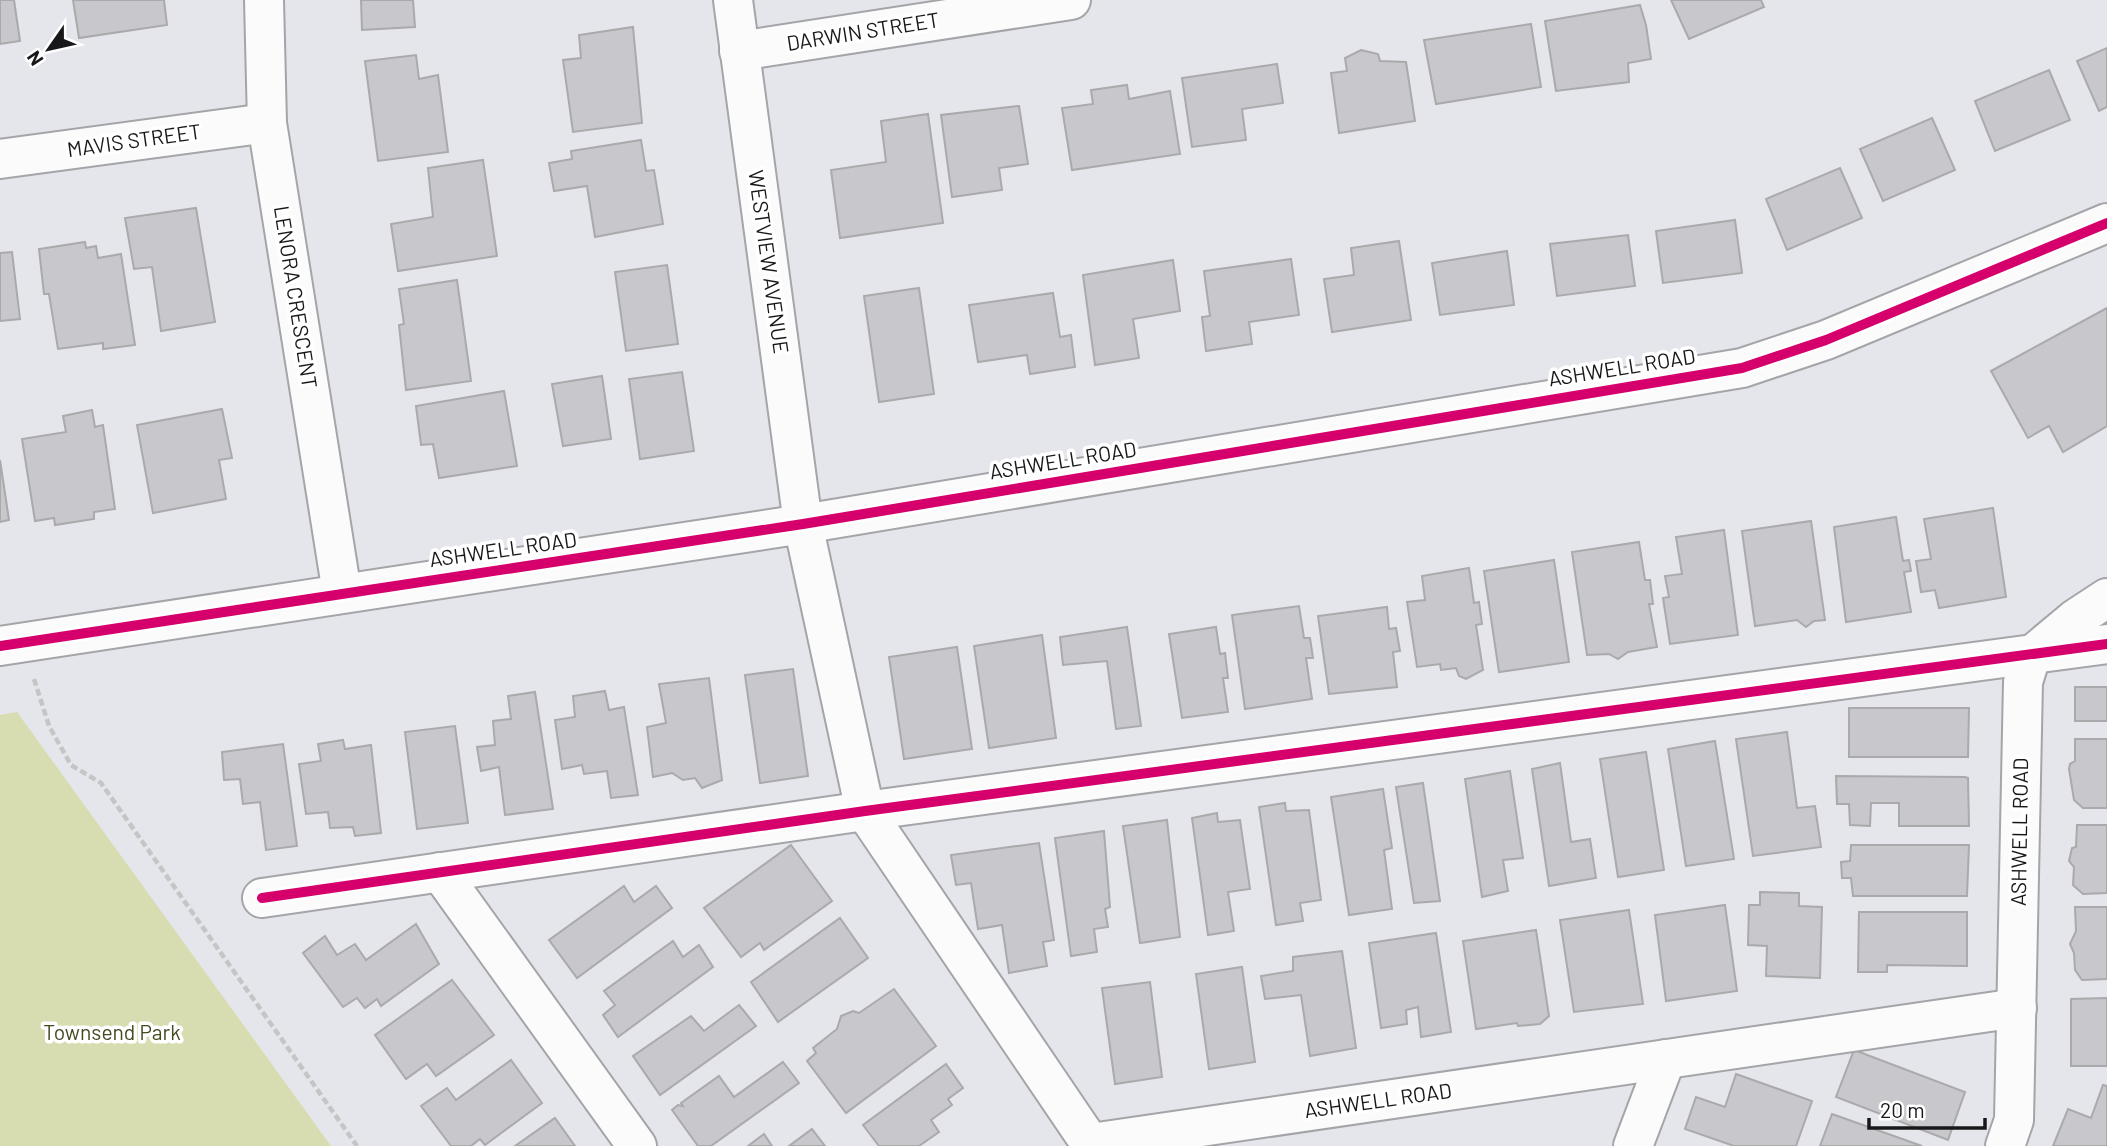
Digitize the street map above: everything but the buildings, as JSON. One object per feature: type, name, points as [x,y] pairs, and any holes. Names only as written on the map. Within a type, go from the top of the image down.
[{"type":"street","name":"LENORA CRESCENT","points":[[264,0],[267,123],[342,593]]},
{"type":"street","name":"WESTVIEW AVENUE","points":[[733,0],[803,524]]},
{"type":"street","name":"DARWIN STREET","points":[[739,51],[1070,0]]},
{"type":"street","name":"MAVIS STREET","points":[[0,159],[267,123]]},
{"type":"street","name":"ASHWELL ROAD","points":[[11,644],[803,524],[1742,368],[1826,340],[2107,223]]},
{"type":"street","name":"ASHWELL ROAD","points":[[803,524],[865,811],[1091,1145],[2017,1008]]},
{"type":"street","points":[[2031,656],[2075,619],[2107,598]]},
{"type":"street","points":[[262,898],[865,811],[2107,644]]},
{"type":"street","name":"ASHWELL ROAD","points":[[2005,1146],[2014,1120],[2023,682],[2031,656]]},
{"type":"street","points":[[440,872],[637,1146]]},
{"type":"street","points":[[1633,1146],[1666,1059]]},
{"type":"path","points":[[11,644],[49,726],[71,765],[101,783],[357,1146]]},
{"type":"green space","name":"Townsend Park","points":[[17,712],[331,1146],[0,1146],[0,715]]},
{"type":"cycle path","points":[[0,646],[803,524],[1742,368],[1826,340],[2107,223]]},
{"type":"cycle path","points":[[262,898],[865,811],[2107,644]]}]
